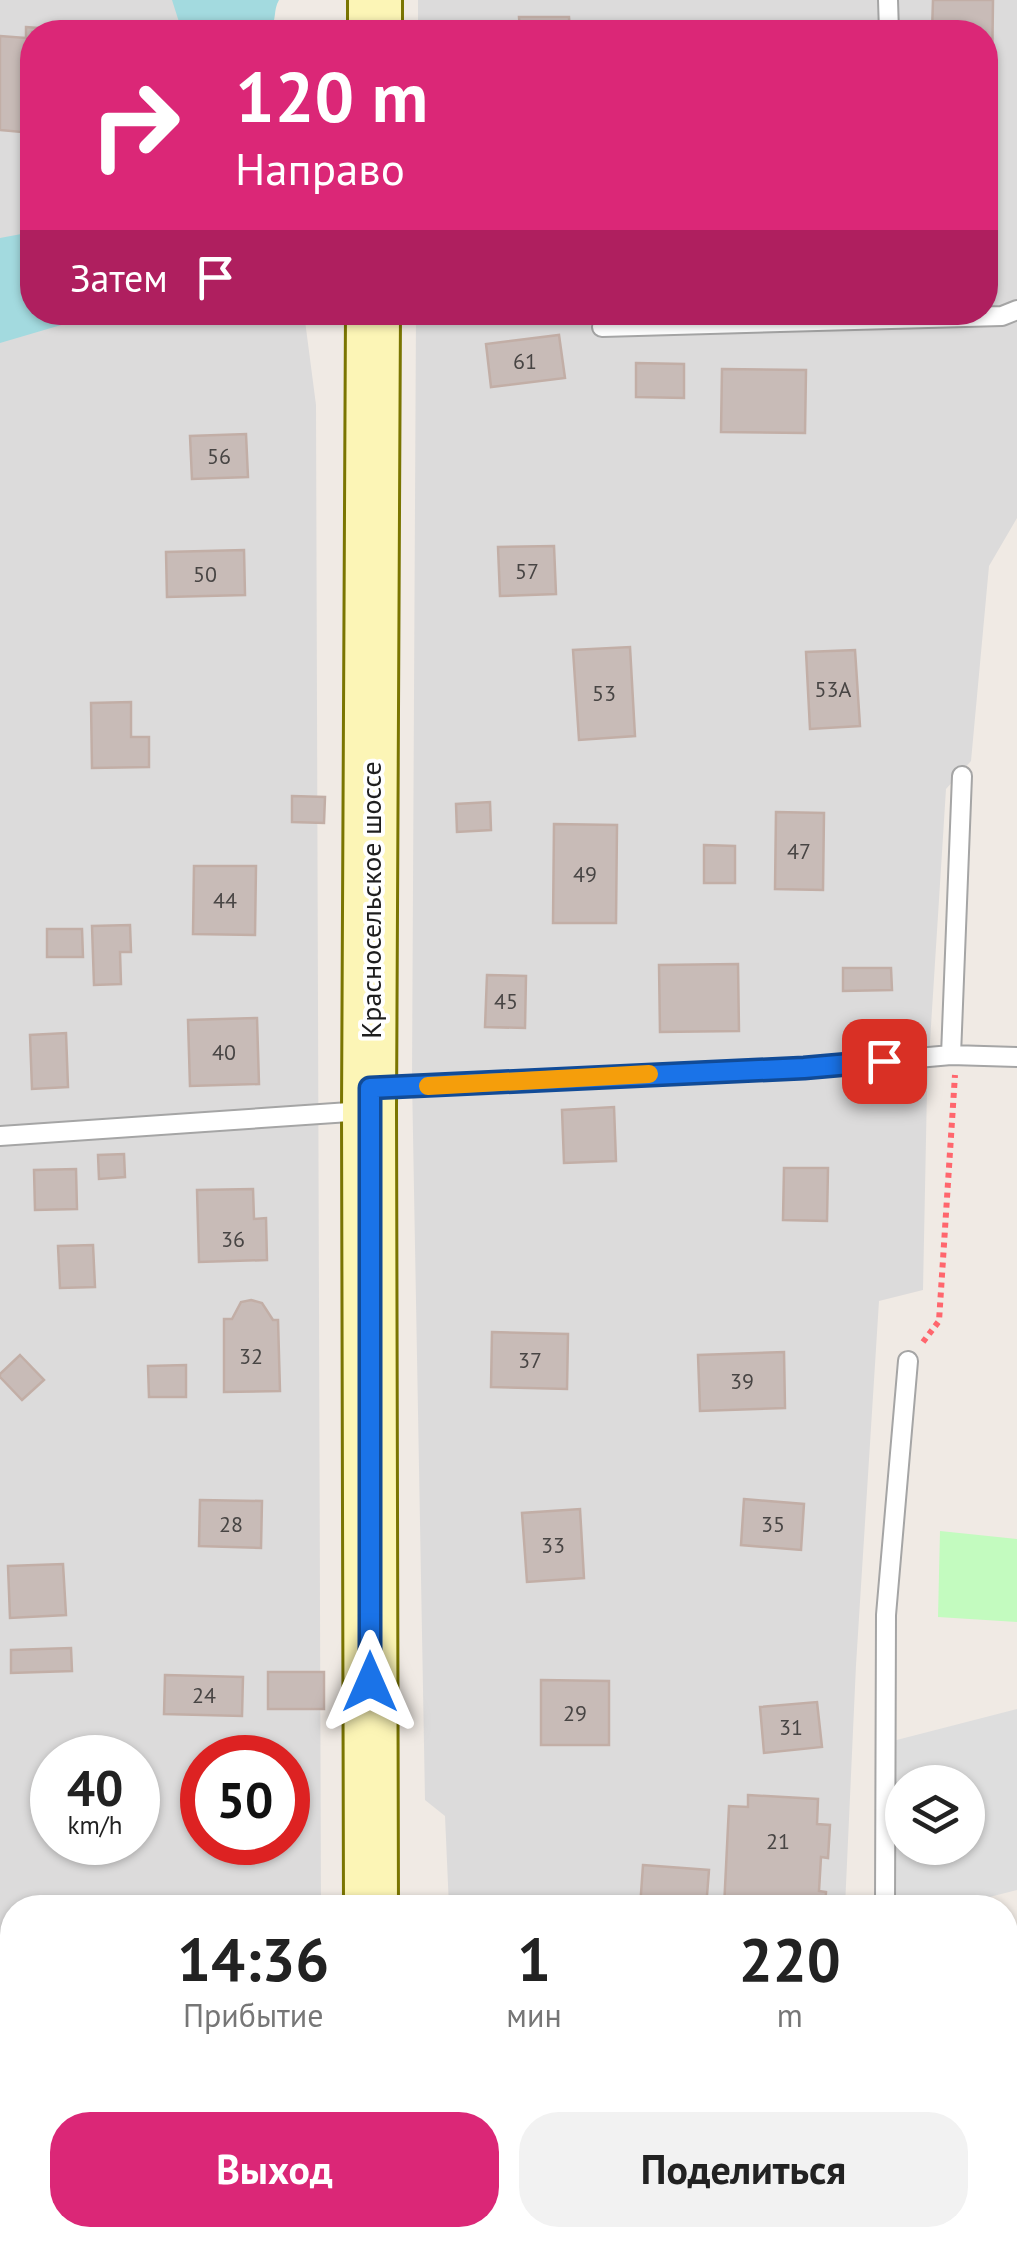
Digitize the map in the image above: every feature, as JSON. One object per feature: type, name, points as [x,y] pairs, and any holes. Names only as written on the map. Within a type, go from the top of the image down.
[{"type":"main road","name":"Красносельское шоссе","points":[[370,1895],[373,325]]},
{"type":"lane","points":[[602,327],[675,325]]},
{"type":"lane","points":[[952,1054],[962,776]]},
{"type":"lane","points":[[0,1136],[370,1099],[952,1054],[1017,1057]]},
{"type":"lane","points":[[885,1895],[886,1616],[908,1361]]},
{"type":"path","points":[[908,1361],[939,1322],[956,1078],[952,1054]]},
{"type":"shaded area","points":[[0,0],[273,0],[272,20],[20,20],[20,325],[306,325],[316,405],[321,1895],[0,1895]]},
{"type":"shaded area","points":[[418,0],[1017,0],[1017,518],[989,566],[971,761],[946,789],[927,1089],[923,1290],[879,1301],[846,1895],[448,1895],[445,1816],[425,1800],[412,1079],[416,325],[998,325],[998,20],[418,20]]},
{"type":"shaded area","points":[[1017,1709],[1017,1890],[997,1895],[885,1895],[885,1865],[985,1865],[985,1765],[885,1765],[885,1743]]},
{"type":"green space","points":[[940,1531],[1017,1539],[1017,1622],[938,1617]]},
{"type":"water","points":[[172,0],[279,0],[274,20],[178,20]]},
{"type":"water","points":[[20,234],[20,325],[61,325],[0,343],[0,238]]},
{"type":"building","points":[[933,0],[993,0],[993,20],[932,20]]},
{"type":"building","points":[[519,17],[569,20],[519,20]]},
{"type":"building","points":[[0,36],[20,38],[20,132],[0,130]]},
{"type":"building","points":[[559,335],[565,378],[491,387],[486,344]]},
{"type":"building","points":[[636,363],[684,364],[684,398],[636,397]]},
{"type":"building","points":[[722,369],[806,370],[805,433],[721,432]]},
{"type":"building","points":[[246,434],[248,477],[192,479],[190,436]]},
{"type":"building","points":[[554,546],[556,594],[500,596],[498,547]]},
{"type":"building","points":[[244,550],[245,595],[167,597],[166,552]]},
{"type":"building","points":[[630,647],[635,736],[579,740],[573,650]]},
{"type":"building","points":[[855,650],[860,726],[810,729],[806,652]]},
{"type":"building","points":[[131,702],[131,737],[149,737],[149,767],[92,768],[91,703]]},
{"type":"building","points":[[292,796],[325,797],[324,823],[292,822]]},
{"type":"building","points":[[490,802],[491,830],[457,832],[456,804]]},
{"type":"building","points":[[776,812],[824,813],[823,890],[775,889]]},
{"type":"building","points":[[554,824],[617,825],[616,923],[553,923]]},
{"type":"building","points":[[704,845],[735,846],[735,883],[704,883]]},
{"type":"building","points":[[194,866],[256,866],[255,935],[193,934]]},
{"type":"building","points":[[130,925],[131,952],[120,952],[121,984],[94,985],[92,926]]},
{"type":"building","points":[[47,929],[82,929],[83,957],[47,957]]},
{"type":"building","points":[[738,964],[739,1031],[660,1032],[659,965]]},
{"type":"building","points":[[843,968],[891,968],[892,990],[843,991]]},
{"type":"building","points":[[487,975],[526,976],[525,1028],[485,1027]]},
{"type":"building","points":[[257,1018],[259,1084],[190,1086],[188,1020]]},
{"type":"building","points":[[66,1033],[68,1087],[32,1089],[30,1035]]},
{"type":"building","points":[[614,1107],[616,1161],[564,1163],[562,1110]]},
{"type":"building","points":[[124,1154],[125,1177],[99,1179],[98,1155]]},
{"type":"building","points":[[784,1168],[828,1168],[827,1221],[783,1220]]},
{"type":"building","points":[[76,1169],[77,1209],[35,1210],[34,1170]]},
{"type":"building","points":[[253,1189],[254,1219],[266,1218],[267,1260],[199,1262],[197,1190]]},
{"type":"building","points":[[93,1245],[95,1287],[60,1288],[58,1246]]},
{"type":"building","points":[[241,1302],[262,1303],[273,1320],[278,1320],[280,1391],[224,1392],[224,1319],[232,1319]]},
{"type":"building","points":[[492,1332],[568,1334],[567,1389],[491,1387]]},
{"type":"building","points":[[784,1352],[785,1408],[700,1411],[698,1355]]},
{"type":"building","points":[[20,1355],[44,1380],[22,1400],[0,1377]]},
{"type":"building","points":[[186,1365],[186,1397],[149,1397],[148,1366]]},
{"type":"building","points":[[744,1499],[804,1504],[801,1550],[741,1545]]},
{"type":"building","points":[[200,1500],[262,1501],[261,1548],[199,1546]]},
{"type":"building","points":[[580,1509],[584,1578],[527,1582],[522,1513]]},
{"type":"building","points":[[63,1564],[66,1615],[10,1618],[8,1566]]},
{"type":"building","points":[[71,1648],[72,1671],[11,1673],[11,1650]]},
{"type":"building","points":[[268,1672],[324,1672],[324,1709],[268,1709]]},
{"type":"building","points":[[165,1675],[243,1677],[242,1716],[164,1714]]},
{"type":"building","points":[[541,1680],[609,1681],[609,1745],[541,1745]]},
{"type":"building","points":[[817,1702],[822,1747],[764,1753],[760,1707]]},
{"type":"building","points":[[748,1795],[818,1799],[817,1824],[830,1825],[828,1858],[821,1857],[819,1891],[826,1895],[725,1895],[729,1806],[748,1807]]},
{"type":"building","points":[[643,1865],[709,1870],[707,1895],[641,1895]]},
{"type":"slow traffic","points":[[428,1086],[649,1074]]},
{"type":"route","points":[[370,1682],[370,1088],[884,1061]]}]
